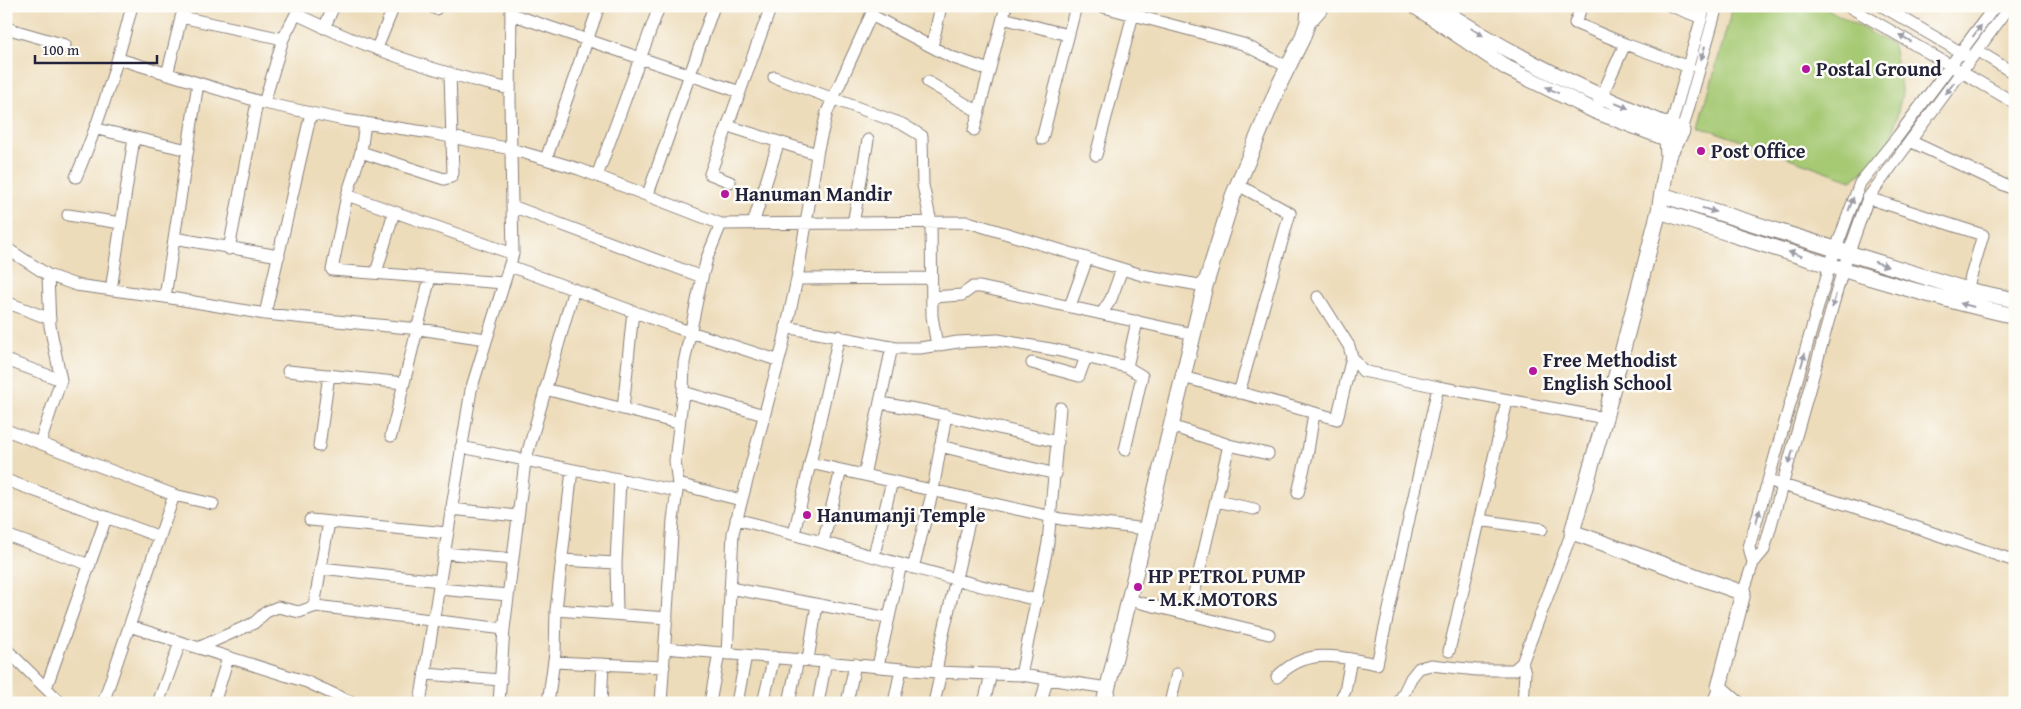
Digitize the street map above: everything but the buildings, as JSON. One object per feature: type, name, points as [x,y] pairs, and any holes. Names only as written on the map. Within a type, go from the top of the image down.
[{"type":"main road","points":[[1106,695],[1205,286],[1238,185],[1309,14],[1322,6]]},
{"type":"main road","points":[[1415,6],[1507,68],[1674,134],[1668,156],[1659,211],[1605,418],[1572,532],[1743,593],[1719,687],[1738,703]]},
{"type":"main road","points":[[1436,6],[1507,51],[1598,104]]},
{"type":"main road","points":[[1662,195],[1967,290],[2015,300]]},
{"type":"main road","points":[[1659,211],[1836,267],[1969,306],[2015,316]]},
{"type":"street","points":[[76,177],[97,129],[119,59],[132,6]]},
{"type":"street","points":[[324,28],[334,6]]},
{"type":"street","points":[[377,48],[394,6]]},
{"type":"street","points":[[546,159],[600,6]]},
{"type":"street","points":[[648,194],[714,6]]},
{"type":"street","points":[[932,47],[941,6]]},
{"type":"street","points":[[974,130],[1006,6]]},
{"type":"street","points":[[1042,139],[1076,6]]},
{"type":"street","points":[[1100,6],[1134,10],[1242,44],[1288,66]]},
{"type":"street","points":[[1582,6],[1575,23],[1625,44],[1689,67]]},
{"type":"street","points":[[1671,6],[1702,18]]},
{"type":"street","points":[[1674,134],[1705,6]]},
{"type":"street","points":[[1674,134],[1717,6]]},
{"type":"street","points":[[1848,6],[1952,65],[1982,86],[2015,103]]},
{"type":"street","points":[[1882,6],[1961,53],[1975,55],[2015,74]]},
{"type":"street","points":[[1753,563],[1749,547],[1841,252],[1860,183],[1996,6]]},
{"type":"street","points":[[1841,252],[1868,198],[2010,6]]},
{"type":"street","points":[[597,176],[659,7]]},
{"type":"street","points":[[420,703],[450,509],[471,390],[513,254],[510,149],[510,8],[589,40],[740,92]]},
{"type":"street","points":[[1096,155],[1134,10]]},
{"type":"street","points":[[167,75],[183,11],[283,39]]},
{"type":"street","points":[[710,703],[723,653],[730,588],[733,533],[797,279],[817,154],[832,99],[872,11],[951,57],[989,70]]},
{"type":"street","points":[[730,182],[710,174],[769,12]]},
{"type":"street","points":[[229,249],[261,102],[283,39],[296,14],[324,28],[377,48],[450,73],[510,89]]},
{"type":"street","points":[[1003,18],[1068,35]]},
{"type":"street","points":[[6,28],[65,45]]},
{"type":"street","points":[[1598,104],[1625,44]]},
{"type":"street","points":[[119,59],[261,102],[312,114],[451,137],[510,149],[546,159],[648,194],[722,224],[931,224],[968,222],[1142,275],[1205,286]]},
{"type":"street","points":[[361,152],[449,179],[453,173],[450,73]]},
{"type":"street","points":[[774,77],[902,124],[922,136],[923,185],[931,224],[931,278],[937,346]]},
{"type":"street","points":[[928,82],[979,112]]},
{"type":"street","points":[[165,297],[198,83]]},
{"type":"street","points":[[265,314],[312,114]]},
{"type":"street","points":[[365,123],[361,152],[347,195],[332,270],[504,283]]},
{"type":"street","points":[[728,126],[778,144],[817,154]]},
{"type":"street","points":[[97,129],[188,150]]},
{"type":"street","points":[[111,290],[134,138]]},
{"type":"street","points":[[853,224],[868,140]]},
{"type":"street","points":[[1910,141],[2015,190]]},
{"type":"street","points":[[752,224],[778,144]]},
{"type":"street","points":[[1238,185],[1290,213],[1239,393]]},
{"type":"street","points":[[347,195],[513,254]]},
{"type":"street","points":[[1868,198],[1983,235],[1967,290]]},
{"type":"street","points":[[512,206],[702,276]]},
{"type":"street","points":[[376,273],[394,212]]},
{"type":"street","points":[[68,215],[121,223]]},
{"type":"street","points":[[661,703],[677,487],[675,461],[683,392],[684,362],[702,276],[722,224]]},
{"type":"street","points":[[174,238],[229,249],[279,256]]},
{"type":"street","points":[[6,248],[48,275],[76,285],[165,297],[265,314],[419,329],[486,338]]},
{"type":"street","points":[[1070,306],[1087,259]]},
{"type":"street","points":[[510,266],[690,332],[778,360]]},
{"type":"street","points":[[1743,593],[1753,563],[1764,550],[1783,485],[1836,267]]},
{"type":"street","points":[[1102,314],[1111,299],[1122,269]]},
{"type":"street","points":[[40,443],[61,380],[50,318],[48,275]]},
{"type":"street","points":[[391,436],[419,329],[430,277]]},
{"type":"street","points":[[797,279],[931,278]]},
{"type":"street","points":[[932,296],[962,295],[973,287],[980,287],[1193,334]]},
{"type":"street","points":[[499,703],[504,629],[525,462],[574,289]]},
{"type":"street","points":[[1318,297],[1349,346],[1352,357],[1363,371],[1507,401],[1605,418]]},
{"type":"street","points":[[6,302],[50,318]]},
{"type":"street","points":[[622,409],[632,311]]},
{"type":"street","points":[[1127,367],[1137,321]]},
{"type":"street","points":[[786,327],[892,347],[937,346],[958,342],[998,340],[1127,367],[1142,376],[1125,450]]},
{"type":"street","points":[[794,534],[839,336]]},
{"type":"street","points":[[864,475],[892,347]]},
{"type":"street","points":[[1032,363],[1079,376],[1086,357]]},
{"type":"street","points":[[1183,377],[1337,419],[1352,357]]},
{"type":"street","points":[[6,360],[61,380]]},
{"type":"street","points":[[288,371],[404,383]]},
{"type":"street","points":[[319,446],[329,375]]},
{"type":"street","points":[[1277,677],[1288,667],[1309,656],[1334,656],[1377,664],[1438,387]]},
{"type":"street","points":[[545,389],[678,423]]},
{"type":"street","points":[[683,392],[764,415]]},
{"type":"street","points":[[1448,651],[1507,401]]},
{"type":"street","points":[[881,403],[946,415],[1058,442]]},
{"type":"street","points":[[1021,675],[1051,516],[1060,408]]},
{"type":"street","points":[[1298,493],[1307,458],[1314,413]]},
{"type":"street","points":[[913,568],[932,490],[946,415]]},
{"type":"street","points":[[1171,426],[1228,445],[1268,454]]},
{"type":"street","points":[[6,430],[174,495],[212,504]]},
{"type":"street","points":[[1189,615],[1228,445]]},
{"type":"street","points":[[940,446],[1056,474]]},
{"type":"street","points":[[461,447],[525,462],[677,487],[741,500]]},
{"type":"street","points":[[810,463],[1051,516],[1146,529]]},
{"type":"street","points":[[548,703],[551,666],[554,662],[556,610],[572,470]]},
{"type":"street","points":[[823,542],[841,470]]},
{"type":"street","points":[[617,614],[616,563],[620,479]]},
{"type":"street","points":[[6,480],[160,537]]},
{"type":"street","points":[[874,555],[892,481]]},
{"type":"street","points":[[1769,481],[1877,514],[2015,561]]},
{"type":"street","points":[[103,703],[174,495]]},
{"type":"street","points":[[934,703],[955,581],[974,500]]},
{"type":"street","points":[[1216,501],[1254,509]]},
{"type":"street","points":[[450,509],[517,516]]},
{"type":"street","points":[[46,688],[106,518]]},
{"type":"street","points":[[736,519],[874,555],[955,581],[1036,600]]},
{"type":"street","points":[[310,520],[447,533]]},
{"type":"street","points":[[1479,520],[1542,529]]},
{"type":"street","points":[[314,606],[329,522]]},
{"type":"street","points":[[1400,703],[1411,678],[1419,668],[1431,665],[1477,670],[1514,670],[1522,663],[1572,532]]},
{"type":"street","points":[[6,535],[90,565]]},
{"type":"street","points":[[444,553],[513,558]]},
{"type":"street","points":[[561,560],[616,563]]},
{"type":"street","points":[[878,666],[901,564]]},
{"type":"street","points":[[321,568],[508,594]]},
{"type":"street","points":[[730,588],[889,618]]},
{"type":"street","points":[[1129,600],[1269,634]]},
{"type":"street","points":[[789,703],[817,605]]},
{"type":"street","points":[[198,648],[254,623],[266,612],[282,606],[299,612],[314,606],[504,629]]},
{"type":"street","points":[[556,610],[667,618]]},
{"type":"street","points":[[129,626],[307,682],[345,702]]},
{"type":"street","points":[[158,703],[180,643]]},
{"type":"street","points":[[665,648],[939,672],[1021,675],[1047,679],[1106,695]]},
{"type":"street","points":[[6,649],[61,703]]},
{"type":"street","points":[[737,703],[746,655]]},
{"type":"street","points":[[214,703],[228,658]]},
{"type":"street","points":[[763,703],[774,658]]},
{"type":"street","points":[[1338,703],[1345,691],[1350,659]]},
{"type":"street","points":[[818,703],[826,661]]},
{"type":"street","points":[[554,662],[664,667]]},
{"type":"street","points":[[1522,663],[1526,679],[1523,703]]},
{"type":"street","points":[[600,703],[603,664]]},
{"type":"street","points":[[847,703],[855,664]]},
{"type":"street","points":[[894,703],[901,669]]},
{"type":"street","points":[[426,674],[501,680]]},
{"type":"street","points":[[984,703],[991,674]]},
{"type":"street","points":[[1170,703],[1177,674]]},
{"type":"street","points":[[1040,703],[1047,679]]},
{"type":"street","points":[[1713,703],[1719,687]]},
{"type":"green space","name":"Postal Ground","points":[[1733,6],[1822,6],[1893,45],[1902,94],[1893,133],[1873,166],[1851,180],[1699,126]]},
{"type":"place","name":"Postal Ground","points":[[1806,69]]},
{"type":"place","name":"Post Office","points":[[1701,151]]},
{"type":"place","name":"Hanuman Mandir","points":[[725,194]]},
{"type":"place","name":"Free Methodist English School","points":[[1533,371]]},
{"type":"place","name":"Hanumanji Temple","points":[[807,515]]},
{"type":"place","name":"HP PETROL PUMP - M.K.MOTORS","points":[[1138,587]]}]
